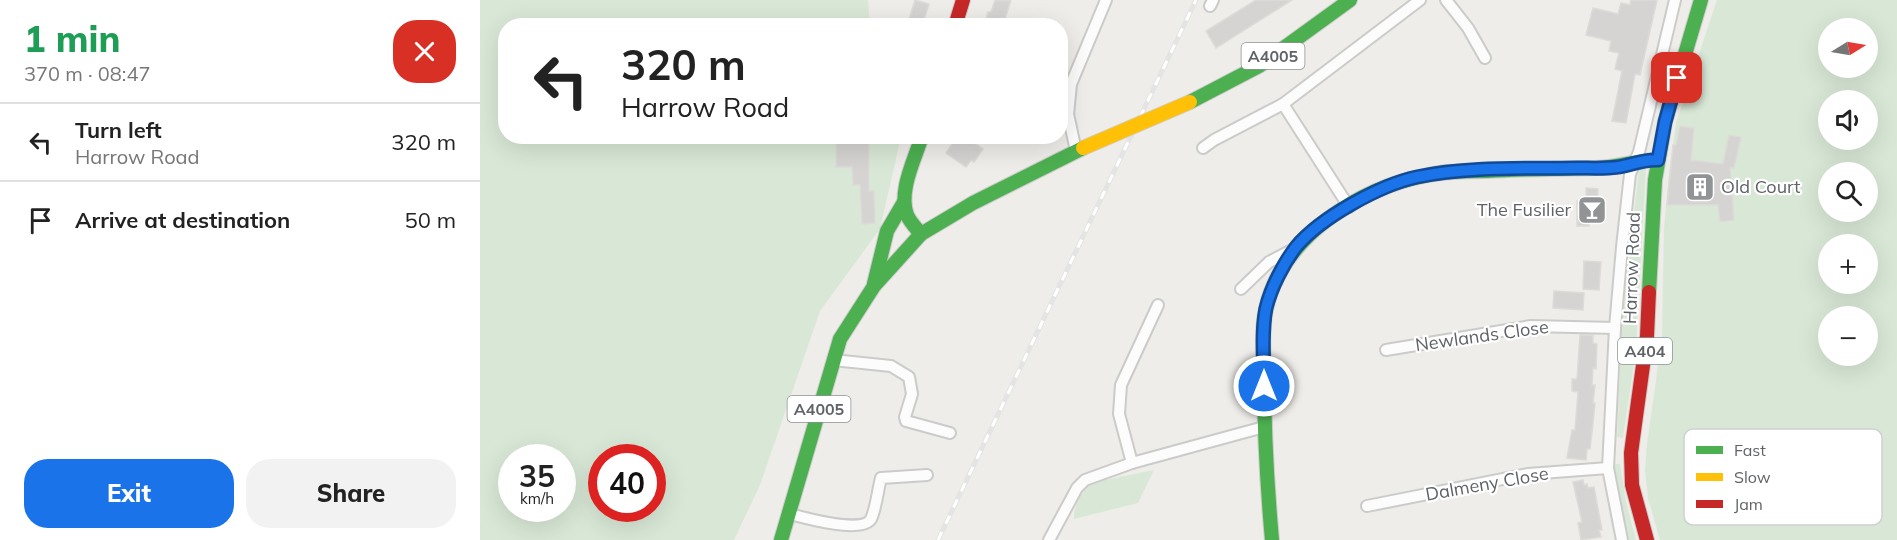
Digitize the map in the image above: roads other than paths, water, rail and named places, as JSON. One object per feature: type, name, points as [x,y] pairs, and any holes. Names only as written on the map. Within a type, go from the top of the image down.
[{"type":"main road","points":[[957,18],[963,0]]},
{"type":"main road","name":"A4005","points":[[781,540],[840,339],[874,286],[921,234],[972,203],[1079,150],[1190,102],[1259,66],[1350,0]]},
{"type":"main road","name":"Harrow Road","points":[[1647,540],[1632,485],[1631,453],[1647,336],[1652,219],[1658,160],[1665,122],[1701,0]]},
{"type":"main road","points":[[920,144],[904,202],[908,216],[921,234]]},
{"type":"main road","points":[[1272,540],[1264,427],[1266,308],[1276,279],[1295,248],[1314,229],[1378,190],[1416,177],[1455,172],[1517,169],[1612,168],[1635,162],[1658,160]]},
{"type":"main road","name":"A4005","points":[[874,286],[887,231],[892,217],[904,202]]},
{"type":"street","points":[[1079,150],[1068,114],[1071,84],[1106,0]]},
{"type":"street","points":[[1203,148],[1283,104],[1420,0]]},
{"type":"street","points":[[1446,0],[1468,28],[1485,58]]},
{"type":"street","name":"Harrow Road","points":[[1623,540],[1608,468],[1615,328],[1630,174],[1639,152],[1676,0]]},
{"type":"street","points":[[1283,104],[1349,207]]},
{"type":"street","points":[[1241,289],[1269,262],[1295,248]]},
{"type":"street","points":[[1132,463],[1119,414],[1121,385],[1158,305]]},
{"type":"street","name":"Newlands Close","points":[[1386,350],[1531,326],[1615,328]]},
{"type":"street","points":[[833,360],[891,366],[909,376],[912,394],[904,417],[906,421],[950,433]]},
{"type":"street","points":[[1049,540],[1077,488],[1085,480],[1132,463],[1264,427]]},
{"type":"street","name":"Dalmeny Close","points":[[1367,506],[1528,474],[1608,468]]},
{"type":"street","points":[[790,514],[830,524],[866,524],[871,519],[881,478],[927,475]]},
{"type":"railway","points":[[938,540],[1196,0]]},
{"type":"place","name":"Old Court","points":[[1700,187]]},
{"type":"place","name":"The Fusilier","points":[[1592,210]]}]
